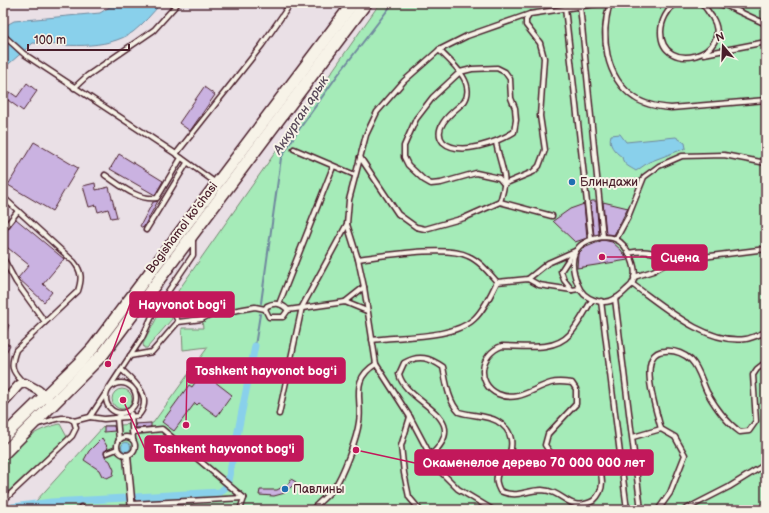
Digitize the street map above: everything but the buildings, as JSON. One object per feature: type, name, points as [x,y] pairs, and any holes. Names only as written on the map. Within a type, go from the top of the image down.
[{"type":"main road","name":"Bogishamol ko'chasi","points":[[3,454],[54,405],[103,354],[193,235],[294,91],[353,3]]},
{"type":"main road","name":"Bogishamol ko'chasi","points":[[3,437],[93,348],[218,184],[366,3]]},
{"type":"street","points":[[3,403],[19,385],[25,383],[46,396],[54,405]]},
{"type":"street","points":[[127,456],[131,507]]},
{"type":"lane","points":[[74,88],[87,76],[154,30],[178,3]]},
{"type":"lane","points":[[176,154],[262,45],[291,3]]},
{"type":"lane","points":[[279,414],[302,307],[347,224],[355,175],[366,135],[377,112],[404,81],[439,50],[467,36],[530,14],[567,6],[602,3]]},
{"type":"lane","points":[[610,3],[605,24],[607,56],[616,77],[636,99],[657,106],[671,108],[766,100]]},
{"type":"lane","points":[[676,3],[668,11],[662,24],[662,39],[666,48],[674,54],[688,58],[766,42]]},
{"type":"lane","points":[[701,3],[706,7],[715,22],[717,32],[713,44],[704,54]]},
{"type":"lane","points":[[716,3],[727,6],[766,24]]},
{"type":"lane","points":[[567,6],[591,238]]},
{"type":"lane","points":[[580,6],[602,237]]},
{"type":"lane","points":[[504,184],[533,172],[539,166],[545,150],[540,116],[544,58],[540,43],[526,25],[526,20],[530,14]]},
{"type":"lane","points":[[3,35],[24,54],[176,154],[218,184]]},
{"type":"lane","points":[[439,50],[460,72],[466,82],[467,98],[440,126],[439,134],[445,145],[455,148],[496,142],[514,132],[516,120],[510,79],[505,72],[498,68],[472,69],[460,72],[432,97],[416,119],[404,146],[405,160],[416,174],[431,184],[441,183],[476,173],[499,178],[504,184]]},
{"type":"lane","points":[[496,142],[498,159],[504,176],[504,184],[500,202]]},
{"type":"lane","points":[[294,149],[333,167],[355,175]]},
{"type":"lane","points":[[616,239],[628,217],[644,177],[659,166],[682,156],[724,155],[766,163]]},
{"type":"lane","points":[[360,157],[398,214],[416,227],[425,229],[458,220],[500,202],[552,216]]},
{"type":"lane","points":[[106,175],[128,190],[146,198],[157,198],[181,158]]},
{"type":"lane","points":[[146,230],[187,163]]},
{"type":"lane","points":[[279,304],[333,167]]},
{"type":"lane","points":[[3,197],[74,262],[80,269],[82,278],[78,291],[16,350],[11,362],[15,374],[25,383]]},
{"type":"lane","points":[[3,230],[18,211]]},
{"type":"lane","points":[[347,224],[358,259],[364,287],[376,364],[410,417],[430,456],[446,478],[472,498],[493,510]]},
{"type":"lane","points":[[90,417],[142,338],[154,312],[193,255],[193,235]]},
{"type":"lane","points":[[497,282],[528,279],[548,263],[575,251],[591,238],[602,237],[616,239],[628,253],[632,261],[634,277],[632,284],[615,299],[601,301],[592,300],[580,289],[572,266],[575,251]]},
{"type":"lane","points":[[634,277],[653,271],[671,262],[766,249]]},
{"type":"lane","points":[[628,253],[644,250],[658,254],[671,262]]},
{"type":"lane","points":[[572,290],[564,280],[561,271],[575,251]]},
{"type":"lane","points":[[358,259],[421,253],[464,254],[477,261],[497,282]]},
{"type":"lane","points":[[3,258],[16,282],[45,322]]},
{"type":"lane","points":[[528,279],[539,285],[572,290],[580,289]]},
{"type":"lane","points":[[372,340],[431,334],[463,327],[478,315],[497,282]]},
{"type":"lane","points":[[632,284],[691,326],[708,333],[726,338],[746,339],[766,332]]},
{"type":"lane","points":[[345,302],[364,287]]},
{"type":"lane","points":[[167,294],[178,322]]},
{"type":"lane","points":[[615,299],[641,510]]},
{"type":"lane","points":[[430,456],[437,450],[443,440],[444,430],[442,419],[404,385],[399,374],[404,363],[421,357],[433,361],[443,367],[446,385],[455,408],[459,412],[497,421],[506,428],[510,436],[512,447],[508,459],[498,473],[496,483],[500,491],[511,495],[542,490],[558,496],[573,507],[581,508],[596,498],[600,494],[602,482],[597,466],[588,461],[555,456],[549,452],[545,445],[548,434],[576,404],[576,390],[572,383],[561,381],[551,383],[523,395],[507,397],[499,394],[487,386],[482,370],[486,357],[502,346],[542,347],[567,337],[592,300]]},
{"type":"lane","points":[[601,301],[628,510]]},
{"type":"lane","points":[[265,309],[269,317],[278,318],[283,317],[288,310],[345,302],[367,311]]},
{"type":"lane","points":[[265,309],[270,304],[279,304],[288,310]]},
{"type":"lane","points":[[130,356],[152,352],[178,322],[202,319],[217,313],[255,308],[265,309]]},
{"type":"lane","points":[[661,429],[650,382],[650,363],[655,354],[659,351],[671,351],[682,354],[691,360],[718,409],[729,424],[740,432],[749,431],[756,421],[753,375],[766,362]]},
{"type":"lane","points":[[312,510],[329,494],[340,478],[359,422],[358,400],[360,383],[366,372],[376,364]]},
{"type":"lane","points":[[74,422],[90,417],[132,417],[138,416],[142,412],[145,401],[144,394],[122,370]]},
{"type":"lane","points":[[121,383],[130,385],[133,388],[136,402],[131,410],[122,413],[113,411],[107,404],[106,399],[112,386],[121,383]]},
{"type":"lane","points":[[117,449],[121,454],[127,456],[132,454],[135,448],[132,432],[131,410]]},
{"type":"lane","points":[[117,449],[119,440],[118,418],[122,413]]},
{"type":"lane","points":[[410,417],[401,446],[404,473],[409,497],[420,510]]},
{"type":"lane","points":[[3,501],[72,436],[76,428],[71,419],[61,418],[34,424]]},
{"type":"lane","points":[[132,432],[162,429],[244,498]]},
{"type":"lane","points":[[633,437],[661,429],[675,437],[685,455],[670,493],[658,510]]},
{"type":"lane","points":[[119,440],[127,437],[133,440]]},
{"type":"lane","points":[[107,453],[117,449]]},
{"type":"lane","points":[[684,510],[729,487],[766,464]]},
{"type":"lane","points":[[131,507],[244,498]]},
{"type":"lane","points":[[240,510],[244,498]]},
{"type":"green space","points":[[380,3],[766,3],[766,510],[32,510],[36,501],[104,426],[153,423],[208,347],[183,350],[182,328],[203,328],[201,313],[182,315],[178,291]]},
{"type":"green space","points":[[164,304],[167,305],[172,319],[147,348],[144,348],[143,344]]},
{"type":"green space","points":[[122,389],[129,392],[132,399],[129,406],[122,409],[115,406],[112,399],[115,392]]},
{"type":"green space","points":[[60,424],[67,437],[3,496],[3,463],[22,443],[35,433]]},
{"type":"water","points":[[116,3],[161,3],[137,29],[122,38],[110,42],[84,45],[33,43],[3,69],[3,27],[14,21],[100,13]]},
{"type":"water","points":[[620,134],[626,142],[676,137],[685,143],[686,148],[649,162],[636,171],[625,164],[622,157],[611,145],[611,135]]},
{"type":"water","points":[[126,442],[131,447],[126,452],[121,447]]},
{"type":"waterway","name":"Аккурган арык","points":[[261,303],[281,158],[295,135],[337,76],[393,3]]},
{"type":"waterway","name":"Аккурган арык","points":[[255,346],[260,314]]},
{"type":"waterway","points":[[136,497],[220,492],[227,486],[255,346]]},
{"type":"waterway","points":[[9,510],[13,507],[51,502],[125,498]]},
{"type":"place","name":"Блиндажи","points":[[572,182]]},
{"type":"place","name":"Сцена","points":[[602,257]]},
{"type":"place","name":"Hayvonot bog'i","points":[[108,364]]},
{"type":"place","name":"Toshkent hayvonot bog'i","points":[[123,400]]},
{"type":"place","name":"Toshkent hayvonot bogʻi","points":[[186,425]]},
{"type":"place","name":"Окаменелое дерево 70 000 000 лет","points":[[356,450]]},
{"type":"place","name":"Павлины","points":[[285,489]]}]
